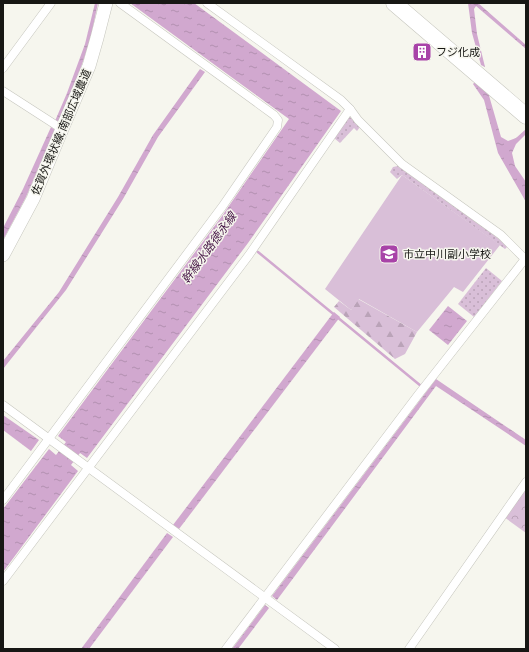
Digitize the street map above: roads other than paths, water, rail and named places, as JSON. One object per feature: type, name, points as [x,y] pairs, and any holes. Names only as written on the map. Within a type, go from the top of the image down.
[{"type":"highway","points":[[394,3],[526,116]]},
{"type":"main road","name":"佐賀外環状線; 南部広域農道","points":[[3,255],[33,199],[89,66],[100,30],[106,3]]},
{"type":"street","points":[[3,68],[51,3]]},
{"type":"street","points":[[3,500],[222,207],[277,126],[278,120],[274,115],[120,3]]},
{"type":"street","points":[[207,3],[341,100],[358,120],[402,164],[501,234],[525,259],[418,395],[226,649]]},
{"type":"street","points":[[3,91],[62,129]]},
{"type":"street","points":[[3,581],[249,255],[350,109]]},
{"type":"street","points":[[3,405],[335,649]]},
{"type":"street","points":[[409,649],[526,482]]},
{"type":"water","points":[[95,3],[98,3],[90,41],[80,70],[58,123],[55,121],[85,44]]},
{"type":"water","name":"幹線水路徳永線","points":[[130,3],[194,3],[341,111],[248,243],[87,458],[80,453],[71,465],[78,471],[3,572],[3,509],[49,449],[56,455],[66,442],[58,436],[222,216],[289,119]]},
{"type":"water","points":[[468,3],[478,3],[526,45],[526,49],[476,6],[474,9],[477,34],[485,67],[481,65],[472,33]]},
{"type":"water","points":[[200,69],[205,72],[158,137],[123,199],[66,290],[3,369],[3,361],[59,292],[118,197],[153,135]]},
{"type":"water","points":[[475,82],[488,92],[501,137],[508,141],[516,138],[526,129],[526,134],[516,144],[512,153],[515,166],[526,182],[526,202],[498,153],[484,100],[473,84]]},
{"type":"water","points":[[51,127],[55,130],[26,197],[3,240],[3,228],[23,189]]},
{"type":"water","points":[[448,306],[467,321],[448,345],[429,330]]},
{"type":"water","points":[[334,312],[340,317],[179,529],[173,525]]},
{"type":"water","points":[[436,379],[526,440],[526,446],[436,386],[277,600],[272,596]]},
{"type":"water","points":[[3,415],[39,440],[31,451],[3,430]]},
{"type":"water","points":[[167,533],[173,537],[89,649],[81,649]]},
{"type":"water","points":[[265,605],[269,608],[238,649],[232,649]]},
{"type":"waterway","points":[[258,252],[421,386]]},
{"type":"place","name":"フジ化成","points":[[422,52]]},
{"type":"place","name":"市立中川副小学校","points":[[389,254]]}]
